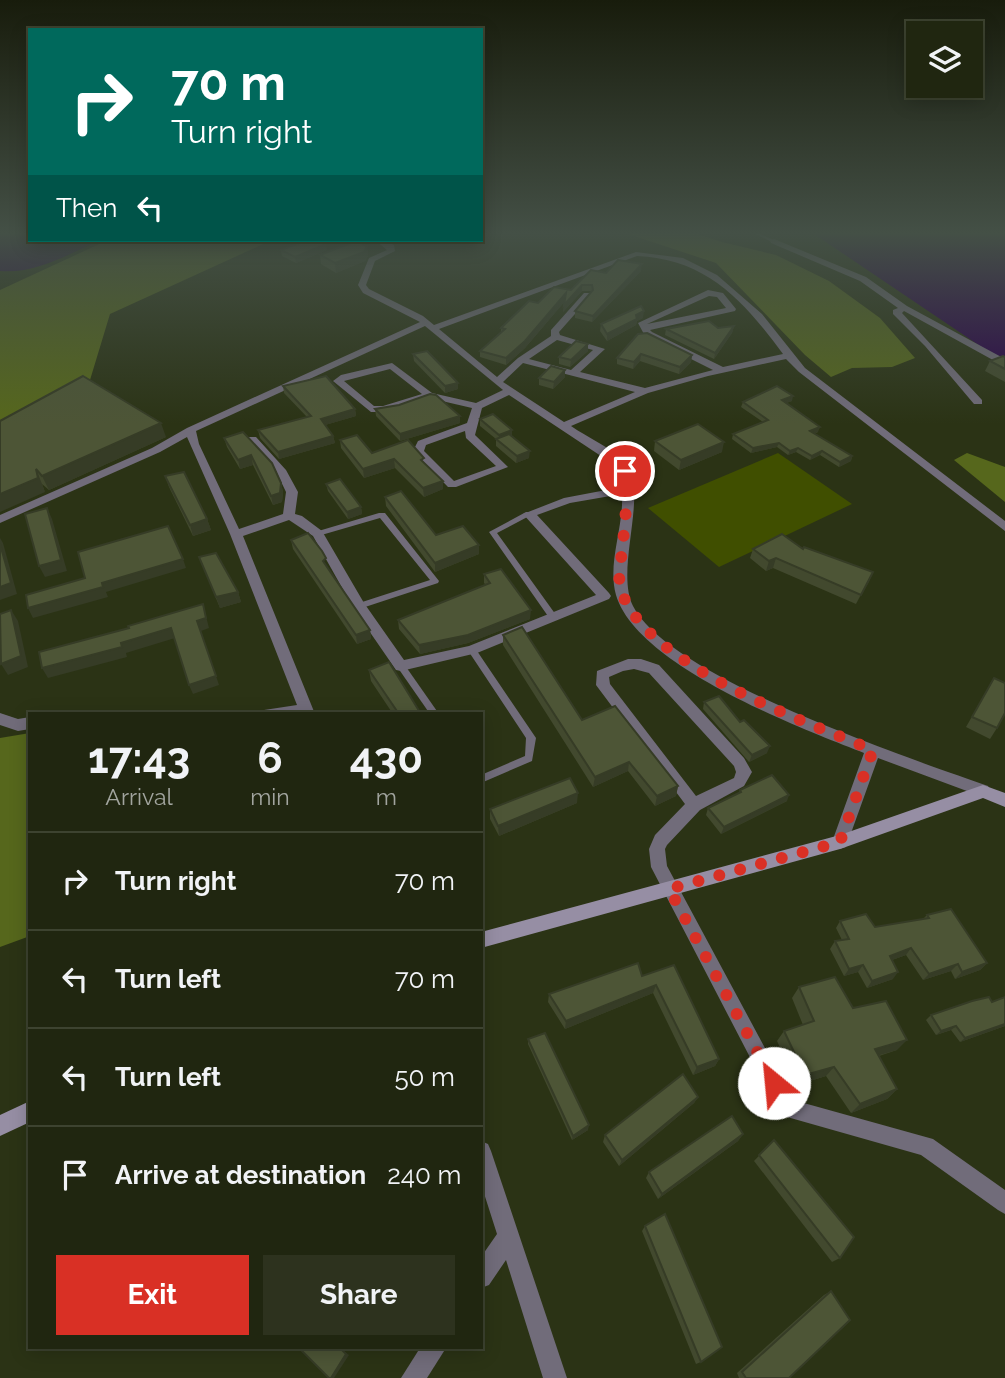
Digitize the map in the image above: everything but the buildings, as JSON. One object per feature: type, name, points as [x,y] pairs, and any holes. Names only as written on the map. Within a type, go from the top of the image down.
[{"type":"street","points":[[380,296],[430,326],[498,382],[621,464],[627,493],[619,584],[628,610],[649,634],[688,663],[743,694],[873,750],[1005,800]]},
{"type":"street","points":[[0,519],[156,450],[191,430],[430,326],[515,296]]},
{"type":"street","points":[[556,337],[554,332],[586,296]]},
{"type":"street","points":[[700,296],[642,323],[644,330],[721,370]]},
{"type":"street","points":[[644,330],[733,307],[721,296]]},
{"type":"street","points":[[737,296],[761,318],[787,356],[1005,527]]},
{"type":"street","points":[[888,296],[942,326],[974,349],[1005,363]]},
{"type":"street","points":[[904,307],[896,312],[924,337],[946,367],[978,402]]},
{"type":"street","points":[[498,382],[522,360],[556,337],[600,349],[572,374]]},
{"type":"street","points":[[565,425],[645,391],[721,370],[787,356]]},
{"type":"street","points":[[522,360],[645,391]]},
{"type":"street","points":[[429,395],[371,409],[338,381],[344,377],[393,366],[429,395],[477,405],[511,390]]},
{"type":"street","points":[[474,424],[422,443],[418,448],[452,485],[503,467],[470,436],[474,424],[477,405]]},
{"type":"street","points":[[191,430],[194,444],[236,534],[307,712]]},
{"type":"street","points":[[252,439],[281,470],[292,492],[289,516]]},
{"type":"street","points":[[236,534],[289,516],[298,519],[318,534],[359,606],[401,666],[472,650],[605,596],[529,514],[568,499],[627,493]]},
{"type":"street","points":[[694,805],[603,685],[602,675],[635,663],[645,663],[654,669],[739,762],[744,772],[739,782],[694,805],[661,840],[657,849],[659,867],[787,1108],[926,1146],[1005,1202]]},
{"type":"street","points":[[0,719],[19,725],[28,723]]},
{"type":"street","points":[[840,842],[873,750]]},
{"type":"street","points":[[483,939],[840,842],[983,791]]},
{"type":"street","points":[[0,1126],[28,1112]]},
{"type":"street","points":[[483,1157],[555,1378]]},
{"type":"street","points":[[483,1274],[508,1237]]},
{"type":"street","points":[[413,1378],[433,1349]]},
{"type":"lane","points":[[621,464],[641,461],[647,467],[645,488],[638,494],[627,493]]},
{"type":"lane","points":[[529,514],[494,532],[553,617]]},
{"type":"lane","points":[[318,534],[382,515],[435,581],[359,606]]},
{"type":"lane","points":[[472,650],[531,738],[530,758],[483,778]]},
{"type":"lane","points":[[401,666],[434,712]]},
{"type":"green space","points":[[0,296],[149,296],[110,314],[90,380],[0,432]]},
{"type":"green space","points":[[748,296],[850,296],[880,318],[915,358],[892,367],[852,368],[831,377],[805,355]]},
{"type":"green space","points":[[778,453],[852,504],[719,567],[648,508]]},
{"type":"green space","points":[[967,453],[1005,467],[1005,502],[954,460]]},
{"type":"green space","points":[[28,733],[28,937],[0,947],[0,738]]},
{"type":"shaded area","points":[[906,296],[1005,296],[1005,358],[989,352]]},
{"type":"route","points":[[625,471],[627,496],[619,584],[628,610],[649,634],[688,663],[743,694],[873,750],[840,842],[669,889],[774,1083]]}]
